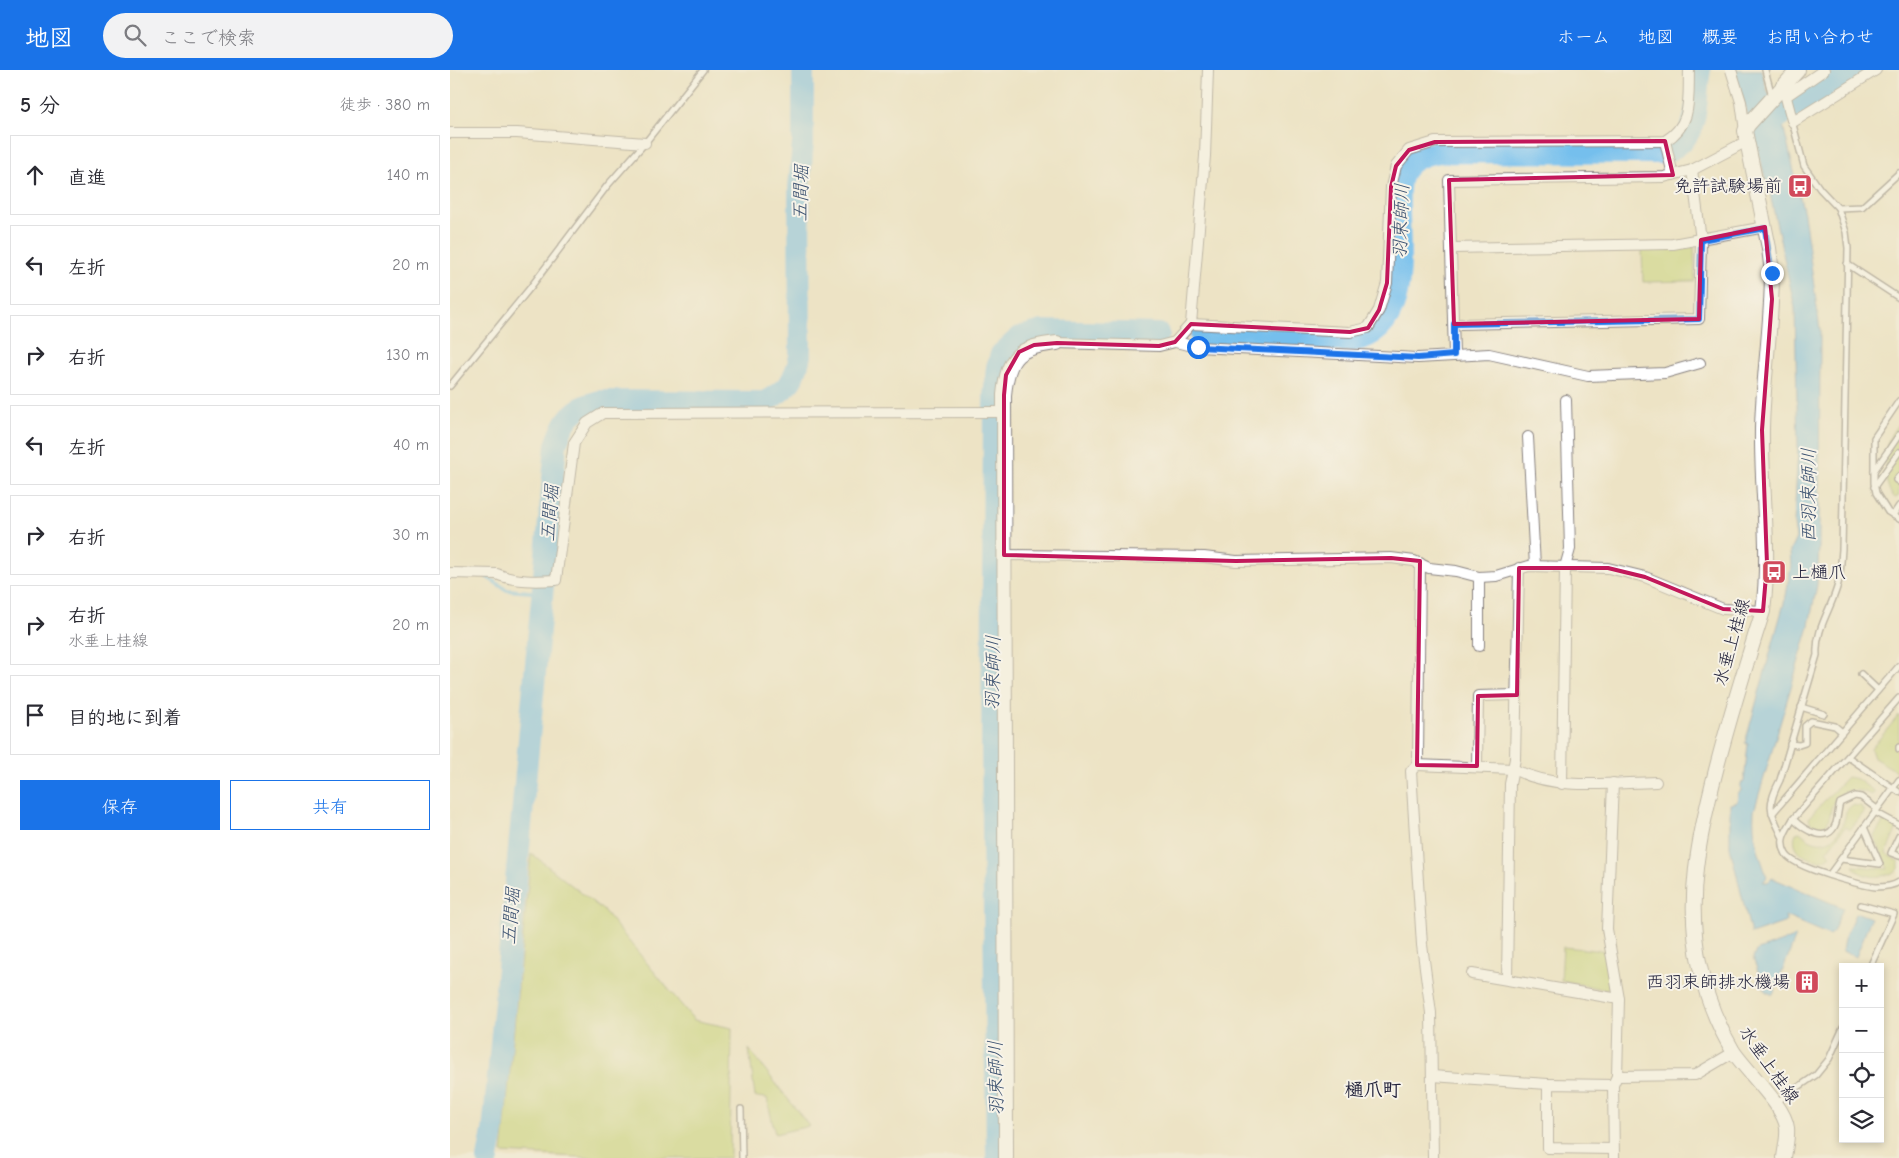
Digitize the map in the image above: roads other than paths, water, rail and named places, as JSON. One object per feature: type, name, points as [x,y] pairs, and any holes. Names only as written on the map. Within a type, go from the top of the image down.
[{"type":"main road","points":[[1747,132],[1798,70]]},
{"type":"main road","name":"水垂上桂線","points":[[1747,132],[1769,248],[1772,299],[1762,430],[1767,564],[1763,611],[1730,717],[1702,824],[1694,891],[1693,924],[1700,968],[1714,1012],[1734,1052],[1774,1103],[1787,1126],[1784,1158]]},
{"type":"main road","points":[[1006,1158],[1004,412],[1006,375],[1010,364],[1020,352],[1034,345],[1057,343]]},
{"type":"street","points":[[1175,342],[1191,324],[1205,156],[1208,70]]},
{"type":"street","points":[[1191,324],[1350,332],[1368,328],[1380,310],[1387,283],[1391,186],[1396,166],[1409,150],[1434,142],[1665,141],[1677,134],[1686,120],[1689,70]]},
{"type":"street","points":[[1454,355],[1449,180],[1664,177],[1692,170],[1747,132],[1732,70]]},
{"type":"street","points":[[1824,70],[1779,93],[1792,121],[1876,70]]},
{"type":"street","points":[[450,133],[517,133],[645,143]]},
{"type":"street","points":[[1665,141],[1673,175]]},
{"type":"street","points":[[1454,324],[1699,319],[1701,240],[1692,170]]},
{"type":"street","points":[[1452,248],[1673,244],[1765,228]]},
{"type":"street","points":[[1057,343],[1159,346],[1175,342],[1198,347],[1418,358],[1489,354],[1588,376],[1666,373],[1700,363]]},
{"type":"street","points":[[1562,784],[1565,567],[1570,549],[1566,400]]},
{"type":"street","points":[[450,573],[497,574],[504,577],[527,580],[556,580],[574,443],[587,423],[603,413],[1004,412]]},
{"type":"street","points":[[1528,437],[1534,566]]},
{"type":"street","points":[[1004,555],[1204,558],[1236,561],[1391,558],[1420,563],[1429,568],[1456,571],[1479,577],[1496,576],[1519,568],[1534,566],[1608,568],[1645,577],[1723,608],[1763,611]]},
{"type":"street","points":[[1420,563],[1417,765],[1412,771],[1422,945],[1431,1013],[1433,1158]]},
{"type":"street","points":[[1507,979],[1510,784],[1515,759],[1519,568]]},
{"type":"street","points":[[1479,577],[1479,646]]},
{"type":"street","points":[[1477,766],[1478,696],[1517,695]]},
{"type":"street","points":[[1417,765],[1513,769],[1527,776],[1562,784],[1656,782]]},
{"type":"street","points":[[1548,1084],[1548,1148],[1613,1153],[1619,999],[1607,929],[1613,783]]},
{"type":"street","points":[[1472,974],[1619,999]]},
{"type":"street","points":[[1432,1076],[1548,1084],[1694,1075],[1734,1052]]},
{"type":"lane","points":[[450,386],[530,288],[607,186],[645,143],[703,70]]},
{"type":"lane","points":[[1765,70],[1779,93]]},
{"type":"lane","points":[[1792,121],[1804,166],[1820,189],[1838,208],[1846,232],[1842,549],[1838,584],[1819,636],[1817,655],[1780,780],[1773,793],[1770,809],[1782,836],[1783,845],[1791,860],[1829,875],[1875,887],[1899,882]]},
{"type":"lane","points":[[1838,208],[1862,207],[1899,173]]},
{"type":"lane","points":[[1847,264],[1899,298]]},
{"type":"lane","points":[[1899,401],[1874,438],[1874,487],[1876,493],[1893,515],[1899,519]]},
{"type":"lane","points":[[1874,471],[1899,435]]},
{"type":"lane","points":[[1874,487],[1898,455]]},
{"type":"lane","points":[[1899,476],[1896,480],[1899,482]]},
{"type":"lane","points":[[1893,515],[1899,506]]},
{"type":"lane","points":[[1772,814],[1899,666]]},
{"type":"lane","points":[[1861,674],[1878,690]]},
{"type":"lane","points":[[1782,836],[1793,819],[1899,698]]},
{"type":"lane","points":[[1801,707],[1824,714]]},
{"type":"lane","points":[[1790,744],[1799,746],[1805,743],[1805,726],[1811,721],[1835,726],[1842,732]]},
{"type":"lane","points":[[1848,757],[1899,792]]},
{"type":"lane","points":[[1829,875],[1899,780]]},
{"type":"lane","points":[[1793,819],[1809,832],[1824,834],[1832,830],[1836,823],[1840,803],[1845,800],[1861,797],[1876,811],[1899,825]]},
{"type":"lane","points":[[1841,859],[1880,864],[1864,827]]},
{"type":"lane","points":[[1899,836],[1891,853],[1899,856]]},
{"type":"lane","points":[[1861,905],[1894,914],[1872,963]]},
{"type":"lane","points":[[1774,1103],[1816,1075],[1829,1059],[1839,1037]]},
{"type":"lane","points":[[742,1109],[742,1158]]},
{"type":"water","name":"西羽束師川","points":[[1735,70],[1761,70],[1768,93],[1780,105],[1782,117],[1846,79],[1849,81],[1783,125],[1804,214],[1820,330],[1819,547],[1817,585],[1808,630],[1754,811],[1754,828],[1757,844],[1767,877],[1763,882],[1768,882],[1772,878],[1843,908],[1833,932],[1829,935],[1785,916],[1786,922],[1751,934],[1730,847],[1730,804],[1737,802],[1738,793],[1741,791],[1741,783],[1744,782],[1748,744],[1745,743],[1786,596],[1791,566],[1790,551],[1796,538],[1794,524],[1798,447],[1795,308],[1770,194]]},
{"type":"water","points":[[1858,913],[1871,918],[1856,957],[1842,951],[1844,939],[1855,914]]},
{"type":"water","points":[[1796,936],[1773,995],[1765,991],[1753,958],[1756,951]]},
{"type":"waterway","name":"五間堀","points":[[488,1158],[493,1131],[556,445],[566,421],[576,411],[600,401],[765,402],[789,384],[795,373],[800,356],[799,187],[803,143],[803,70]]},
{"type":"waterway","name":"羽束師川","points":[[1201,336],[1353,341],[1372,334],[1385,322],[1393,307],[1398,288],[1400,268],[1399,186],[1403,172],[1414,160],[1439,152],[1662,153],[1684,140],[1690,130],[1696,108],[1700,70]]},
{"type":"waterway","points":[[1764,126],[1856,70]]},
{"type":"waterway","name":"羽束師川","points":[[997,1158],[992,750],[994,396],[997,367],[1001,354],[1020,337],[1043,331],[1159,334]]},
{"type":"waterway","points":[[487,577],[507,590],[542,593]]},
{"type":"place","name":"免許試験場前","points":[[1800,186]]},
{"type":"place","name":"上樋爪","points":[[1774,572]]},
{"type":"place","name":"西羽束師排水機場","points":[[1807,982]]},
{"type":"district","name":"樋爪町","points":[[1373,1090]]}]
